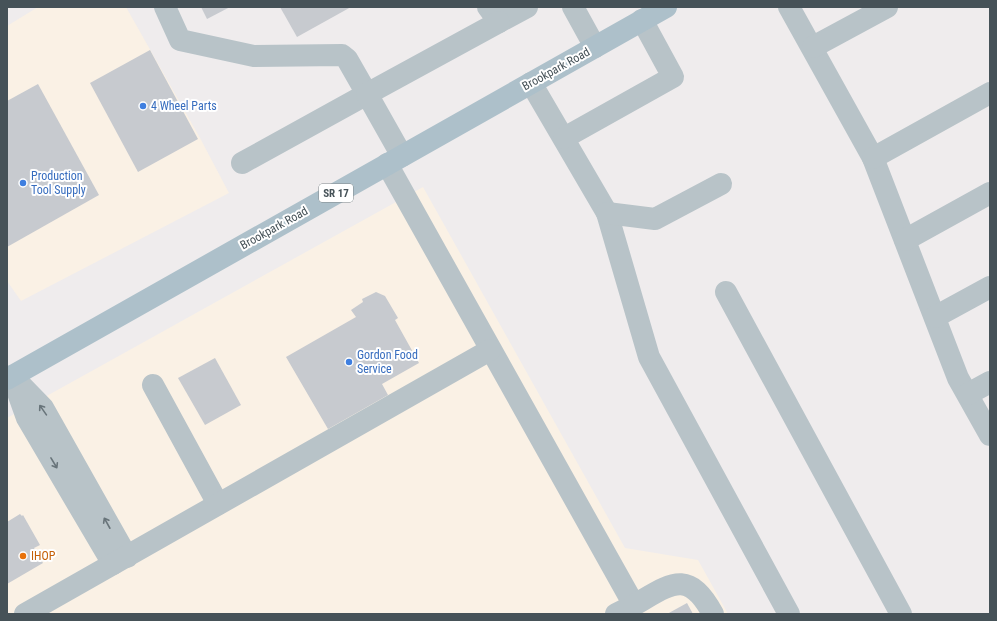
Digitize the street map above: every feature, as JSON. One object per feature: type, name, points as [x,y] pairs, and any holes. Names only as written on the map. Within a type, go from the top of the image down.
[{"type":"main road","name":"Brookpark Road","points":[[9,374],[666,7]]},
{"type":"lane","points":[[165,7],[180,40],[254,56],[342,55],[347,59],[367,94],[394,160],[490,350],[625,609],[664,588],[675,584],[683,584],[693,587],[704,599],[713,614]]},
{"type":"lane","points":[[242,163],[367,94],[494,15],[527,7]]},
{"type":"lane","points":[[573,7],[595,47]]},
{"type":"lane","points":[[789,7],[813,47],[873,158],[958,378],[990,435]]},
{"type":"lane","points":[[813,47],[887,7]]},
{"type":"lane","points":[[564,138],[673,77],[642,20]]},
{"type":"lane","points":[[531,83],[607,213],[649,357],[789,614]]},
{"type":"lane","points":[[873,158],[990,93]]},
{"type":"lane","points":[[607,213],[655,219],[720,184]]},
{"type":"lane","points":[[905,240],[990,193]]},
{"type":"lane","points":[[935,317],[990,287]]},
{"type":"lane","points":[[726,292],[901,614]]},
{"type":"lane","points":[[26,614],[490,350]]},
{"type":"lane","points":[[9,374],[43,408],[120,560]]},
{"type":"lane","points":[[968,394],[990,382]]},
{"type":"lane","points":[[153,386],[218,504]]},
{"type":"shaded area","points":[[38,7],[126,7],[200,138],[229,193],[21,301],[7,281],[7,26]]},
{"type":"shaded area","points":[[423,187],[625,548],[698,560],[728,614],[7,614],[7,418]]},
{"type":"building","points":[[201,7],[230,7],[207,19]]},
{"type":"building","points":[[280,7],[351,7],[297,37]]},
{"type":"building","points":[[150,50],[198,139],[138,172],[90,83]]},
{"type":"building","points":[[38,84],[99,195],[7,247],[7,101]]},
{"type":"building","points":[[376,292],[385,296],[398,318],[395,320],[419,363],[382,384],[388,395],[328,429],[286,357],[356,317],[351,310],[363,302],[362,299]]},
{"type":"building","points":[[215,358],[241,405],[205,425],[178,378]]},
{"type":"building","name":"IHOP","points":[[20,514],[22,516],[23,515],[40,545],[34,548],[43,563],[7,584],[7,522]]},
{"type":"building","points":[[687,603],[693,614],[667,614]]},
{"type":"place","name":"4 Wheel Parts","points":[[143,106]]},
{"type":"place","name":"Production Tool Supply","points":[[23,183]]},
{"type":"place","name":"Gordon Food Service","points":[[349,362]]},
{"type":"place","name":"IHOP","points":[[23,556]]}]
